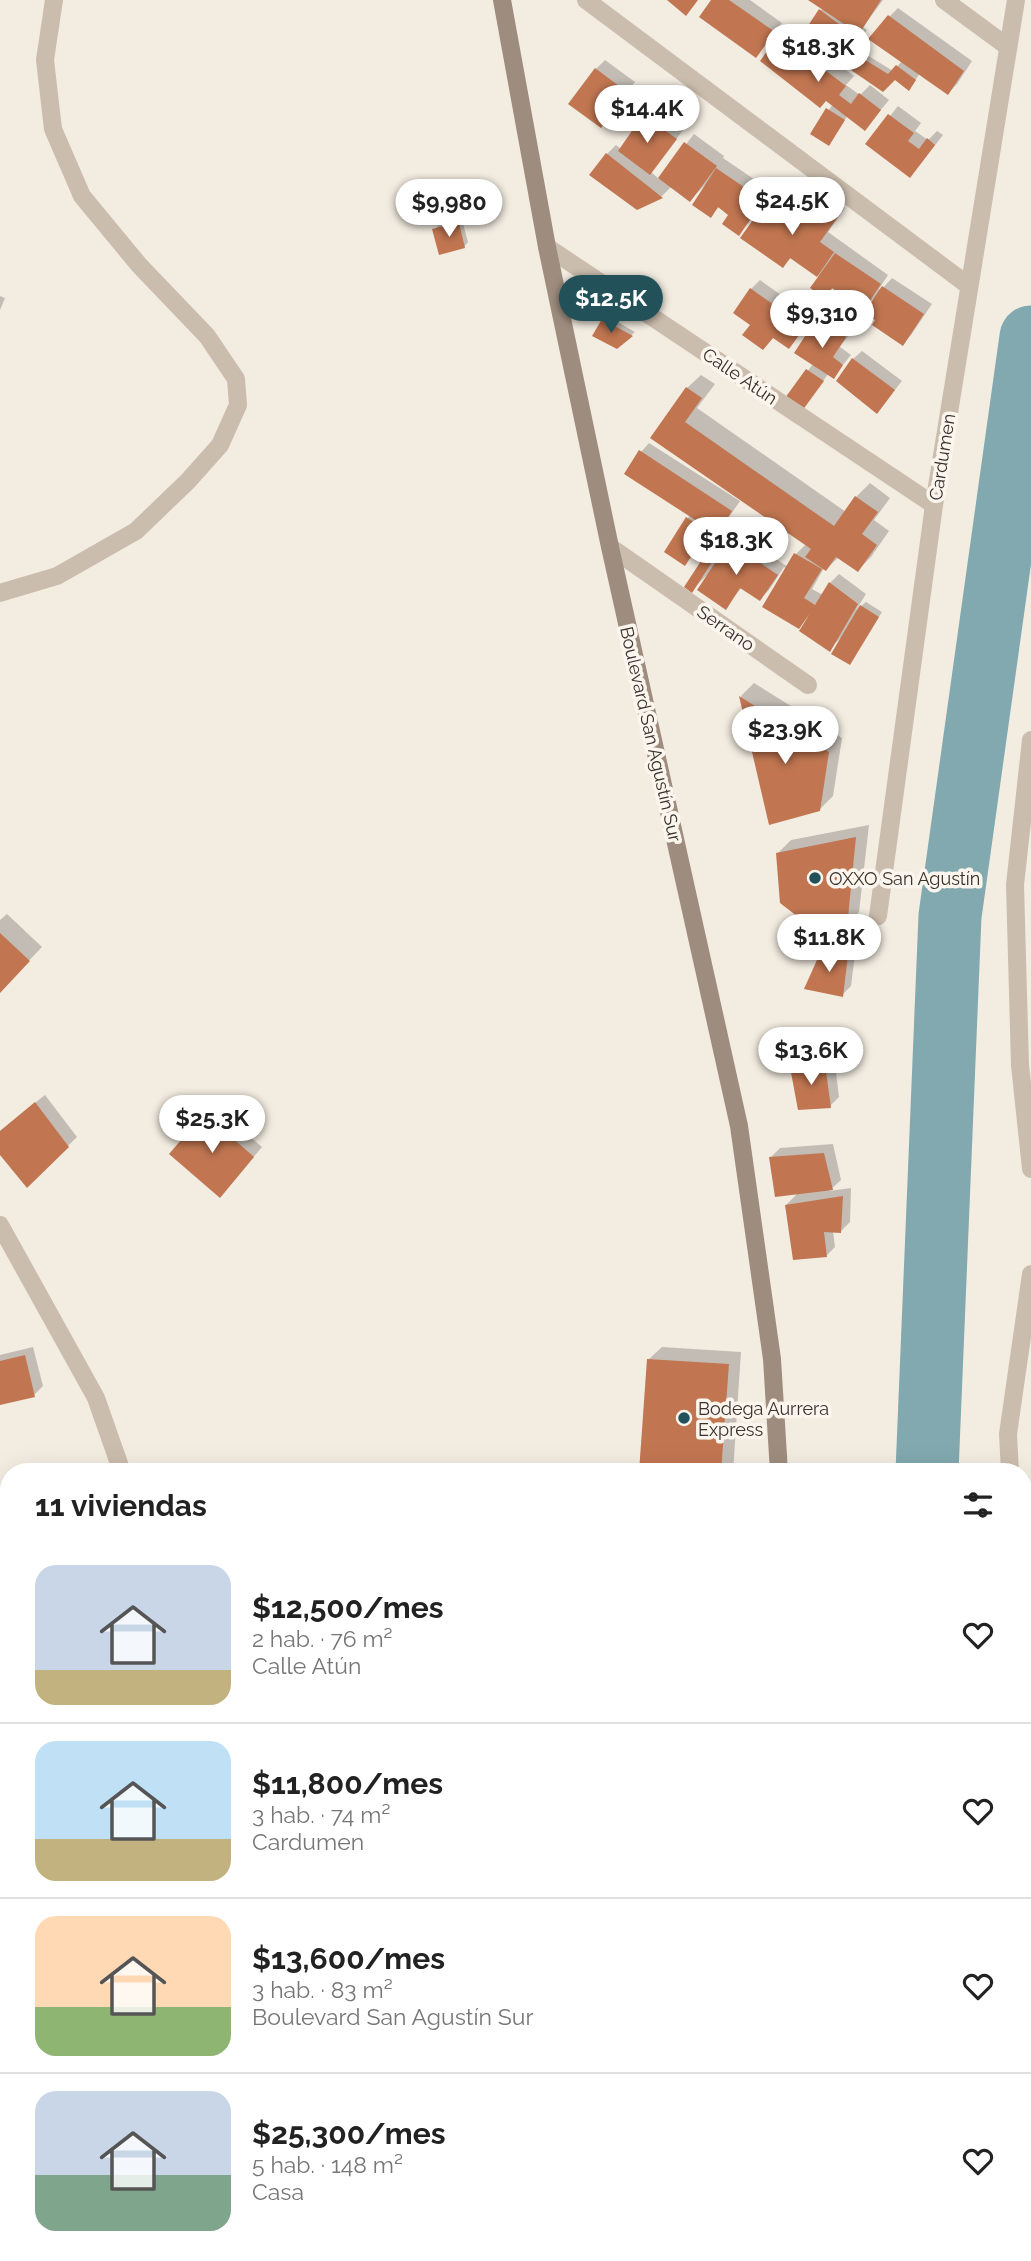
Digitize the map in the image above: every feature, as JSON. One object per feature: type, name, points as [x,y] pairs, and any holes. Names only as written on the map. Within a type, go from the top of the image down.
[{"type":"main road","name":"Boulevard San Agustín Sur","points":[[502,0],[547,247],[610,547],[738,1126],[772,1359],[778,1463]]},
{"type":"street","points":[[0,593],[57,576],[136,531],[188,481],[220,445],[237,405],[236,379],[207,336],[139,265],[82,196],[53,128],[45,60],[54,0]]},
{"type":"street","points":[[586,0],[969,286]]},
{"type":"street","points":[[944,0],[1008,47]]},
{"type":"street","name":"Cardumen","points":[[878,916],[934,505],[1016,0]]},
{"type":"street","name":"Calle Atún","points":[[547,247],[934,505]]},
{"type":"street","name":"Serrano","points":[[610,547],[808,685]]},
{"type":"street","points":[[1031,740],[1015,885],[1020,1065],[1031,1169]]},
{"type":"street","points":[[0,1225],[96,1398],[119,1463]]},
{"type":"street","points":[[1010,1463],[1008,1434],[1031,1274]]},
{"type":"building","points":[[667,0],[698,0],[686,16]]},
{"type":"building","points":[[711,0],[729,0],[775,32],[756,58],[699,17]]},
{"type":"building","points":[[808,0],[881,0],[859,34]]},
{"type":"building","points":[[819,9],[860,40],[842,62],[802,35]]},
{"type":"building","points":[[888,15],[964,71],[948,95],[868,39]]},
{"type":"building","points":[[785,40],[846,86],[839,95],[851,104],[859,93],[881,110],[865,131],[826,101],[820,108],[760,61],[770,47],[776,52]]},
{"type":"building","points":[[862,58],[888,74],[896,65],[916,80],[909,91],[895,80],[883,92],[851,70]]},
{"type":"building","points":[[595,68],[627,92],[601,128],[568,104]]},
{"type":"building","points":[[826,108],[845,120],[829,146],[810,134]]},
{"type":"building","points":[[888,114],[914,133],[908,141],[919,149],[927,138],[935,145],[910,178],[865,144]]},
{"type":"building","points":[[643,115],[677,139],[650,175],[618,151]]},
{"type":"building","points":[[684,142],[717,166],[690,202],[658,178]]},
{"type":"building","points":[[606,153],[663,198],[637,210],[589,175]]},
{"type":"building","points":[[716,168],[763,200],[739,236],[722,224],[728,215],[718,207],[711,218],[692,205]]},
{"type":"building","points":[[811,199],[837,218],[820,242],[834,252],[817,277],[790,258],[783,268],[740,238],[765,203],[794,223]]},
{"type":"building","points":[[459,223],[465,248],[439,255],[432,229]]},
{"type":"building","points":[[835,253],[881,284],[863,311],[832,288],[825,298],[810,288]]},
{"type":"building","points":[[882,286],[924,314],[903,346],[872,325],[875,320],[864,313]]},
{"type":"building","points":[[750,288],[805,327],[789,349],[773,338],[763,350],[742,335],[750,325],[733,313]]},
{"type":"building","points":[[602,319],[633,336],[617,349],[592,336]]},
{"type":"building","points":[[825,323],[846,337],[833,357],[843,365],[834,379],[794,353],[809,330],[817,336]]},
{"type":"building","points":[[852,358],[895,390],[877,414],[836,381]]},
{"type":"building","points":[[806,369],[824,381],[802,411],[785,398]]},
{"type":"building","points":[[686,387],[702,398],[685,422],[834,526],[855,496],[878,512],[862,534],[877,545],[858,572],[836,557],[826,571],[805,557],[811,549],[650,438]]},
{"type":"building","points":[[639,450],[732,511],[717,534],[624,474]]},
{"type":"building","points":[[686,517],[725,542],[692,593],[684,587],[701,561],[692,555],[685,566],[664,552]]},
{"type":"building","points":[[729,542],[778,575],[760,601],[740,588],[726,610],[697,590]]},
{"type":"building","points":[[794,553],[822,569],[804,598],[815,605],[829,582],[858,604],[830,652],[799,631],[811,612],[799,629],[762,607]]},
{"type":"building","points":[[860,605],[879,617],[850,665],[831,654]]},
{"type":"building","points":[[739,696],[829,752],[820,811],[769,825]]},
{"type":"building","name":"OXXO San Agustín","points":[[856,837],[847,927],[819,933],[780,903],[776,853]]},
{"type":"building","points":[[0,933],[30,961],[0,993]]},
{"type":"building","points":[[821,951],[848,955],[843,997],[804,989]]},
{"type":"building","points":[[825,1064],[831,1108],[798,1110],[790,1067]]},
{"type":"building","points":[[35,1102],[69,1147],[27,1188],[0,1155],[0,1131]]},
{"type":"building","points":[[204,1113],[254,1157],[220,1198],[169,1154]]},
{"type":"building","points":[[824,1153],[833,1190],[775,1197],[769,1157]]},
{"type":"building","points":[[843,1196],[841,1233],[824,1232],[827,1257],[793,1260],[785,1205]]},
{"type":"building","points":[[25,1355],[35,1397],[0,1405],[0,1361]]},
{"type":"building","name":"Bodega Aurrera Express","points":[[647,1359],[729,1364],[722,1463],[640,1463]]},
{"type":"waterway","points":[[927,1463],[950,916],[1031,337]]},
{"type":"place","name":"OXXO San Agustín","points":[[815,878]]},
{"type":"place","name":"Bodega Aurrera Express","points":[[684,1418]]}]
